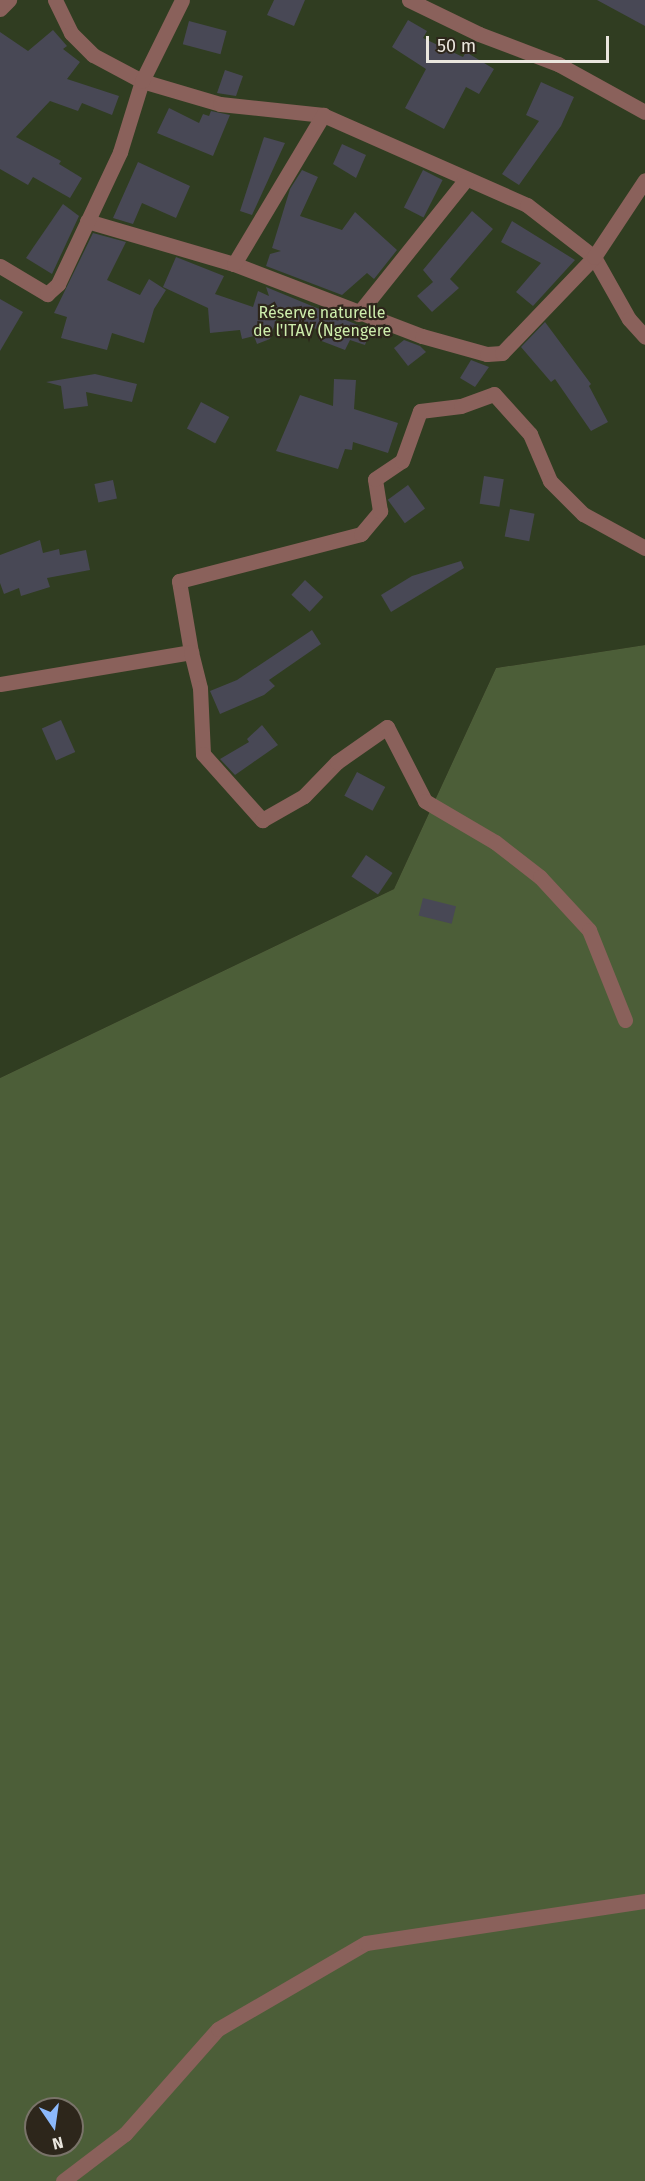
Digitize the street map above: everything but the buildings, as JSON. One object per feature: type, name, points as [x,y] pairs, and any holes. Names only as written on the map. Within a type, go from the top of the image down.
[{"type":"street","points":[[0,9],[9,0]]},
{"type":"street","points":[[55,0],[71,33],[93,55],[142,81],[220,104],[323,115],[527,205],[594,257],[629,319],[645,337]]},
{"type":"street","points":[[0,266],[47,294],[58,284],[120,152],[142,81],[182,0]]},
{"type":"street","points":[[409,0],[479,34],[558,64],[645,112]]},
{"type":"street","points":[[234,264],[323,115]]},
{"type":"street","points":[[358,314],[466,179]]},
{"type":"street","points":[[87,221],[234,264],[358,314],[488,354],[502,353],[594,257],[645,180]]},
{"type":"street","points":[[625,1020],[589,930],[540,877],[495,842],[425,801],[387,727],[337,762],[304,796],[262,820],[203,754],[200,688],[191,652],[179,581],[361,534],[380,511],[375,479],[402,461],[420,411],[461,406],[494,394],[530,434],[550,481],[583,514],[645,548]]},
{"type":"street","points":[[0,684],[191,652]]},
{"type":"street","points":[[63,2181],[125,2134],[218,2030],[366,1943],[645,1901]]},
{"type":"green space","name":"Réserve naturelle de l'ITAV (Ngengere","points":[[0,0],[645,0],[645,645],[496,668],[394,889],[0,1078]]},
{"type":"green space","points":[[645,645],[645,2181],[0,2181],[0,1078],[394,889],[496,668]]}]
